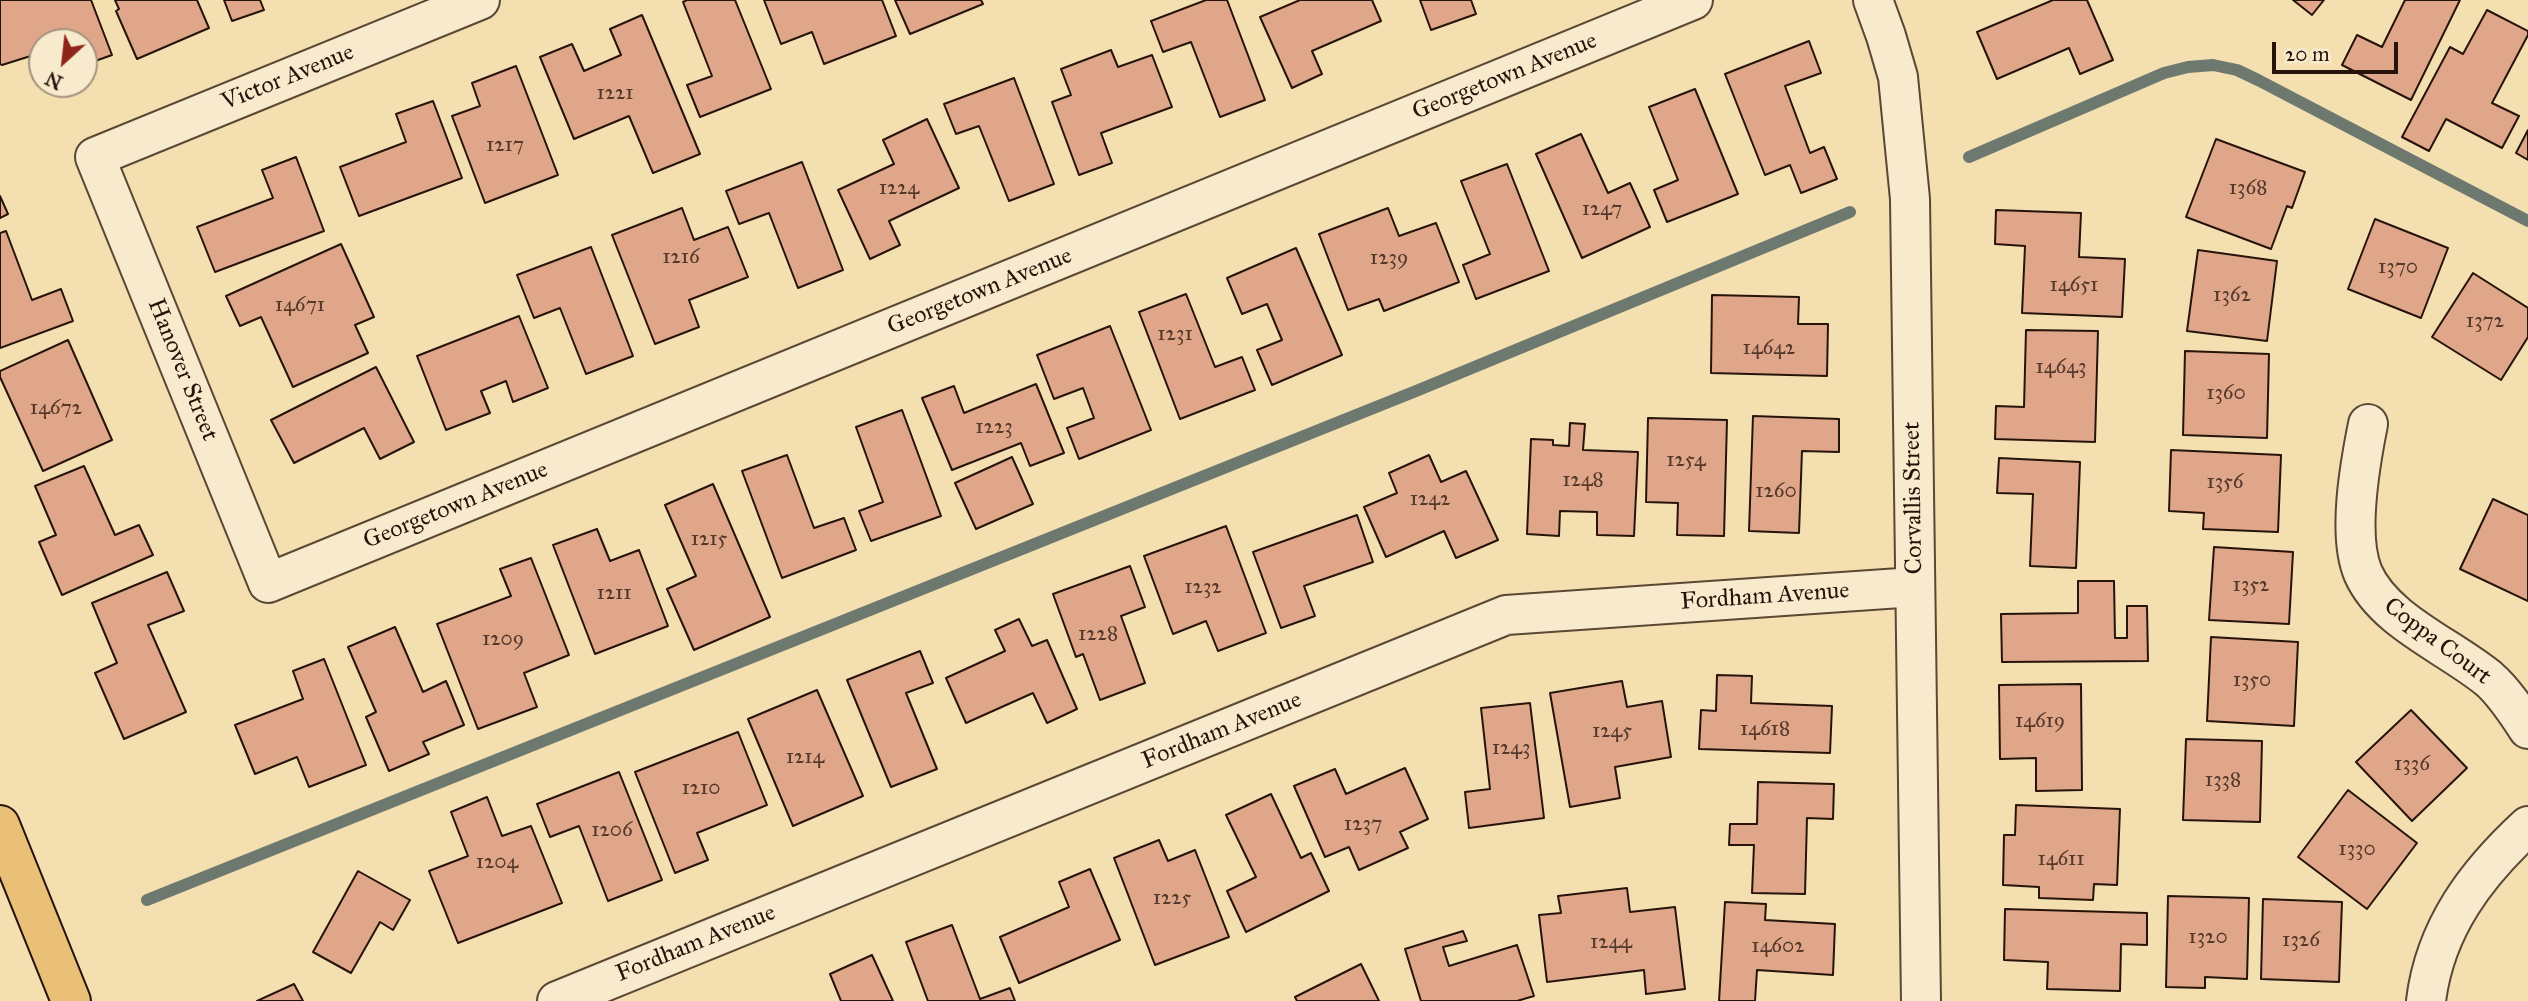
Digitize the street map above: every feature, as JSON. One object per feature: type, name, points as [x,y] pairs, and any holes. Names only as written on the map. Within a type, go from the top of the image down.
[{"type":"highway","points":[[0,825],[71,1001]]},
{"type":"street","name":"Victor Avenue","points":[[95,157],[480,0]]},
{"type":"street","name":"Georgetown Avenue","points":[[268,583],[1693,0]]},
{"type":"street","name":"Corvallis Street","points":[[1873,0],[1898,77],[1910,200],[1921,1001]]},
{"type":"street","name":"Hanover Street","points":[[95,157],[268,583]]},
{"type":"street","name":"Coppa Court","points":[[2368,424],[2360,467],[2357,512],[2357,541],[2362,571],[2376,595],[2394,612],[2491,681],[2528,729]]},
{"type":"street","name":"Fordham Avenue","points":[[557,1001],[1506,615],[1915,587]]},
{"type":"street","points":[[2426,1001],[2437,951],[2455,913],[2476,879],[2528,826]]},
{"type":"building","points":[[0,0],[91,0],[112,55],[98,60],[98,28],[28,28],[28,57],[0,64]]},
{"type":"building","points":[[115,0],[197,0],[209,28],[137,59],[116,11],[119,9]]},
{"type":"building","points":[[224,0],[260,0],[264,10],[232,21]]},
{"type":"building","points":[[735,0],[771,89],[700,117],[687,85],[712,76],[683,2]]},
{"type":"building","points":[[764,0],[882,0],[896,36],[824,64],[812,32],[781,44]]},
{"type":"building","points":[[895,0],[981,0],[983,4],[910,34]]},
{"type":"building","points":[[1206,0],[1227,0],[1265,100],[1220,117],[1191,42],[1163,52],[1151,21]]},
{"type":"building","points":[[1300,0],[1372,0],[1381,21],[1312,51],[1322,74],[1292,88],[1260,17]]},
{"type":"building","points":[[1420,0],[1471,0],[1476,14],[1431,30]]},
{"type":"building","points":[[2053,0],[2087,0],[2113,60],[2080,74],[2069,48],[1997,79],[1977,32]]},
{"type":"building","points":[[2293,0],[2324,0],[2312,15]]},
{"type":"building","points":[[2405,0],[2460,0],[2411,100],[2342,65],[2357,35],[2382,47]]},
{"type":"building","points":[[2487,10],[2528,31],[2492,103],[2519,116],[2502,148],[2446,119],[2429,151],[2402,137],[2450,47],[2463,54]]},
{"type":"building","points":[[642,15],[700,154],[653,173],[629,116],[574,139],[540,57],[572,44],[584,71],[621,55],[610,29]]},
{"type":"building","points":[[1809,41],[1821,73],[1785,86],[1810,153],[1824,147],[1837,179],[1801,193],[1790,165],[1765,175],[1725,74]]},
{"type":"building","points":[[1111,50],[1118,67],[1152,55],[1172,107],[1101,133],[1112,163],[1079,175],[1052,102],[1071,95],[1061,69]]},
{"type":"building","points":[[516,66],[558,175],[485,203],[452,116],[480,106],[472,83]]},
{"type":"building","points":[[1014,78],[1054,184],[1009,201],[979,126],[956,134],[944,104]]},
{"type":"building","points":[[1695,89],[1738,194],[1667,222],[1654,190],[1678,180],[1649,107]]},
{"type":"building","points":[[433,101],[462,178],[359,216],[340,167],[406,142],[396,114]]},
{"type":"building","points":[[927,119],[959,188],[889,221],[900,245],[870,259],[838,190],[894,164],[883,140]]},
{"type":"building","points":[[2528,130],[2528,160],[2516,153]]},
{"type":"building","points":[[1581,134],[1608,193],[1630,183],[1650,227],[1582,258],[1536,154]]},
{"type":"building","points":[[2216,139],[2305,172],[2292,208],[2287,206],[2271,249],[2186,217]]},
{"type":"building","points":[[296,157],[324,231],[215,272],[197,227],[273,198],[262,170]]},
{"type":"building","points":[[802,162],[843,270],[798,288],[769,213],[739,224],[726,191]]},
{"type":"building","points":[[1507,164],[1549,271],[1476,299],[1463,265],[1490,254],[1461,181]]},
{"type":"building","points":[[0,196],[8,214],[0,218]]},
{"type":"building","points":[[682,208],[694,240],[728,227],[748,277],[689,300],[699,327],[655,344],[612,235]]},
{"type":"building","points":[[1388,208],[1399,236],[1436,223],[1459,282],[1384,311],[1379,299],[1348,310],[1319,234]]},
{"type":"building","points":[[1996,210],[2081,213],[2079,257],[2125,259],[2122,317],[2022,313],[2025,246],[1995,244]]},
{"type":"building","points":[[2375,219],[2448,248],[2421,318],[2348,289]]},
{"type":"building","points":[[6,231],[32,300],[61,289],[73,321],[0,348],[0,233]]},
{"type":"building","points":[[341,244],[374,317],[355,325],[368,353],[293,387],[261,317],[240,326],[226,296]]},
{"type":"building","points":[[591,247],[633,356],[586,374],[560,308],[534,318],[517,275]]},
{"type":"building","points":[[1296,248],[1342,355],[1272,385],[1257,350],[1282,340],[1267,304],[1242,314],[1227,278]]},
{"type":"building","points":[[2198,250],[2277,261],[2267,341],[2187,331]]},
{"type":"building","points":[[2473,273],[2528,308],[2528,337],[2501,380],[2432,337]]},
{"type":"building","points":[[1186,294],[1215,367],[1242,357],[1255,390],[1180,419],[1139,312]]},
{"type":"building","points":[[1712,295],[1799,297],[1798,324],[1828,324],[1827,376],[1711,373]]},
{"type":"building","points":[[519,316],[548,388],[513,402],[506,381],[481,391],[490,413],[446,430],[417,356]]},
{"type":"building","points":[[1110,326],[1151,430],[1079,459],[1067,428],[1094,418],[1083,388],[1054,399],[1037,355]]},
{"type":"building","points":[[2026,330],[2098,331],[2095,442],[1995,439],[1996,406],[2024,407]]},
{"type":"building","points":[[68,340],[112,440],[43,471],[0,377],[0,371]]},
{"type":"building","points":[[2185,351],[2269,354],[2267,438],[2183,435]]},
{"type":"building","points":[[376,367],[414,442],[380,459],[364,428],[294,463],[271,420]]},
{"type":"building","points":[[1036,384],[1064,453],[1030,466],[1021,443],[952,470],[922,398],[954,386],[964,413]]},
{"type":"building","points":[[902,410],[941,516],[871,541],[859,511],[883,502],[856,427]]},
{"type":"building","points":[[1753,416],[1839,419],[1839,452],[1802,451],[1799,533],[1749,531]]},
{"type":"building","points":[[1648,418],[1727,420],[1724,536],[1677,535],[1678,503],[1646,502]]},
{"type":"building","points":[[1570,423],[1585,424],[1583,450],[1638,452],[1634,536],[1597,535],[1597,512],[1560,511],[1559,536],[1527,534],[1531,439],[1553,440],[1553,445],[1569,446]]},
{"type":"building","points":[[2171,450],[2281,455],[2278,532],[2203,529],[2204,513],[2169,511]]},
{"type":"building","points":[[787,455],[814,528],[844,518],[856,550],[782,578],[742,471]]},
{"type":"building","points":[[1429,455],[1441,482],[1466,471],[1498,540],[1456,558],[1444,531],[1386,557],[1364,507],[1397,493],[1389,473]]},
{"type":"building","points":[[1012,457],[1033,504],[976,529],[955,483]]},
{"type":"building","points":[[1999,458],[2080,462],[2076,568],[2030,566],[2033,494],[1997,493]]},
{"type":"building","points":[[84,466],[115,535],[139,525],[153,555],[62,595],[39,542],[56,535],[35,486]]},
{"type":"building","points":[[713,484],[770,617],[694,650],[667,589],[696,576],[665,505]]},
{"type":"building","points":[[2493,499],[2528,515],[2528,601],[2460,569]]},
{"type":"building","points":[[1357,515],[1373,562],[1304,586],[1315,616],[1281,628],[1253,552]]},
{"type":"building","points":[[1226,526],[1266,633],[1218,651],[1206,621],[1173,634],[1144,556]]},
{"type":"building","points":[[597,529],[610,561],[639,550],[668,626],[595,654],[553,545]]},
{"type":"building","points":[[2214,547],[2293,552],[2289,624],[2209,620]]},
{"type":"building","points":[[531,558],[569,655],[524,673],[537,707],[478,729],[437,624],[511,596],[500,569]]},
{"type":"building","points":[[1130,566],[1145,607],[1121,616],[1145,683],[1100,700],[1083,654],[1076,657],[1053,594]]},
{"type":"building","points":[[167,572],[184,611],[148,625],[186,712],[124,739],[95,673],[117,663],[92,603]]},
{"type":"building","points":[[2078,581],[2114,581],[2115,638],[2127,638],[2127,606],[2147,606],[2148,661],[2002,662],[2001,614],[2078,613]]},
{"type":"building","points":[[1019,619],[1032,646],[1047,640],[1077,709],[1047,723],[1033,693],[966,723],[946,678],[1005,651],[995,630]]},
{"type":"building","points":[[395,627],[423,692],[446,681],[464,725],[423,742],[429,754],[389,771],[366,717],[376,712],[348,647]]},
{"type":"building","points":[[2211,637],[2298,642],[2294,726],[2207,721]]},
{"type":"building","points":[[920,651],[933,683],[906,693],[937,769],[891,787],[847,680]]},
{"type":"building","points":[[324,659],[366,765],[309,787],[297,757],[255,774],[235,725],[303,699],[293,671]]},
{"type":"building","points":[[1717,675],[1752,676],[1751,703],[1832,706],[1830,753],[1699,749],[1701,710],[1716,711]]},
{"type":"building","points":[[1622,681],[1627,707],[1662,701],[1671,757],[1615,767],[1620,798],[1570,807],[1550,693]]},
{"type":"building","points":[[2081,684],[2082,790],[2036,791],[2036,758],[2000,759],[1999,685]]},
{"type":"building","points":[[817,690],[863,796],[793,826],[748,719]]},
{"type":"building","points":[[1530,703],[1544,818],[1469,828],[1465,792],[1490,789],[1481,708]]},
{"type":"building","points":[[2411,710],[2467,768],[2412,821],[2356,762]]},
{"type":"building","points":[[738,732],[767,805],[697,833],[708,860],[675,873],[635,772]]},
{"type":"building","points":[[2186,739],[2262,741],[2260,822],[2183,820]]},
{"type":"building","points":[[1405,768],[1428,819],[1400,832],[1408,848],[1359,870],[1349,847],[1325,857],[1294,786],[1335,769],[1346,794]]},
{"type":"building","points":[[619,772],[662,880],[608,901],[579,826],[550,837],[537,804]]},
{"type":"building","points":[[1758,782],[1834,784],[1833,819],[1807,818],[1805,894],[1752,893],[1754,845],[1729,845],[1730,824],[1757,824]]},
{"type":"building","points":[[2348,790],[2417,843],[2367,909],[2298,857]]},
{"type":"building","points":[[1271,794],[1301,858],[1311,853],[1329,891],[1246,932],[1227,891],[1256,877],[1226,815]]},
{"type":"building","points":[[487,797],[502,836],[531,826],[562,903],[458,943],[429,871],[468,856],[451,812]]},
{"type":"building","points":[[2016,805],[2120,809],[2117,885],[2094,884],[2093,900],[2039,898],[2039,887],[2003,885],[2004,835],[2015,835]]},
{"type":"building","points":[[1159,840],[1168,861],[1195,850],[1229,937],[1155,965],[1114,858]]},
{"type":"building","points":[[1090,869],[1120,940],[1019,983],[1000,937],[1069,907],[1059,882]]},
{"type":"building","points":[[358,871],[410,900],[393,930],[380,922],[351,973],[313,952]]},
{"type":"building","points":[[1627,888],[1630,912],[1675,907],[1685,989],[1646,994],[1644,970],[1547,982],[1539,915],[1561,913],[1558,896]]},
{"type":"building","points":[[2168,896],[2249,898],[2247,979],[2205,977],[2205,988],[2166,987]]},
{"type":"building","points":[[2263,899],[2342,902],[2339,982],[2261,979]]},
{"type":"building","points":[[1725,902],[1766,904],[1765,920],[1835,924],[1833,975],[1757,970],[1755,1001],[1719,1001]]},
{"type":"building","points":[[2005,909],[2147,913],[2147,945],[2121,944],[2120,991],[2047,989],[2048,962],[2004,960]]},
{"type":"building","points":[[952,925],[980,999],[1010,988],[1015,1001],[928,1001],[906,942]]},
{"type":"building","points":[[1463,931],[1467,941],[1443,947],[1449,966],[1517,945],[1534,996],[1517,1001],[1421,1001],[1405,949]]},
{"type":"building","points":[[872,955],[893,1001],[841,1001],[830,974]]},
{"type":"building","points":[[1361,964],[1379,1001],[1297,1001],[1295,997]]},
{"type":"building","points":[[294,984],[303,1001],[257,1001]]},
{"type":"waterway","points":[[1969,157],[2164,73],[2213,65],[2237,70],[2258,80],[2528,221]]},
{"type":"waterway","points":[[147,900],[1421,389],[1850,212]]}]
